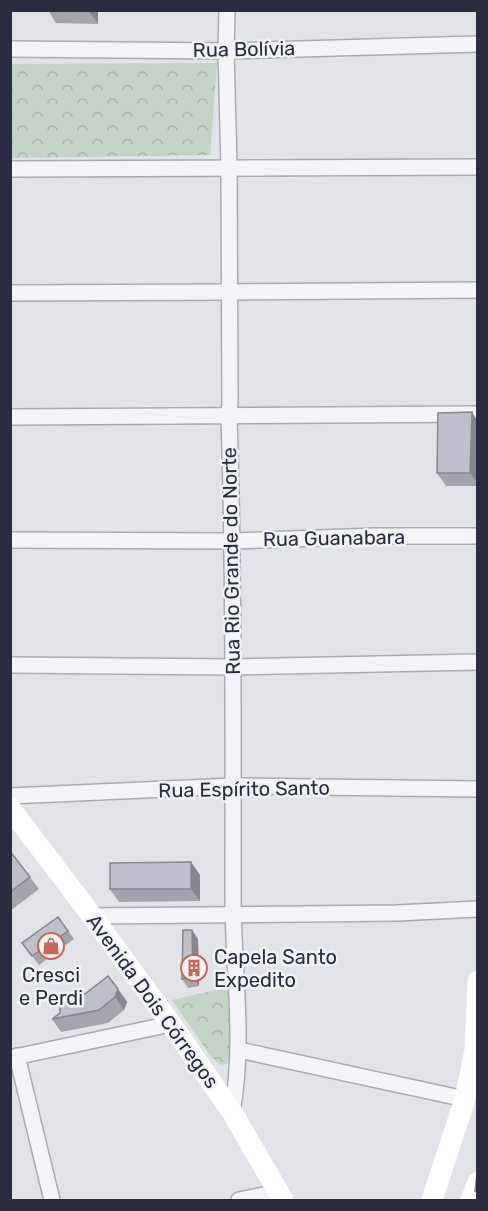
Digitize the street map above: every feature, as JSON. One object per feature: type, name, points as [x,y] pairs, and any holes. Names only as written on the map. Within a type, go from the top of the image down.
[{"type":"main road","name":"Avenida Dois Córregos","points":[[10,808],[171,1024],[232,1112],[281,1196]]},
{"type":"main road","points":[[432,1200],[465,1099],[475,1050],[477,981]]},
{"type":"main road","points":[[471,1200],[477,1182]]},
{"type":"street","name":"Rua Rio Grande do Norte","points":[[227,10],[233,914],[239,1050],[232,1112]]},
{"type":"street","name":"Rua Bolívia","points":[[10,49],[226,51],[477,44]]},
{"type":"street","points":[[10,169],[477,167]]},
{"type":"street","points":[[10,293],[477,290]]},
{"type":"street","points":[[10,417],[477,414]]},
{"type":"street","name":"Rua Guanabara","points":[[10,540],[232,540],[477,536]]},
{"type":"street","points":[[10,665],[233,667],[477,662]]},
{"type":"street","name":"Rua Espírito Santo","points":[[10,796],[233,786],[477,789]]},
{"type":"street","points":[[92,916],[397,913],[477,909]]},
{"type":"street","points":[[52,1200],[14,1057],[171,1024]]},
{"type":"street","points":[[239,1050],[465,1099]]},
{"type":"street","points":[[239,1200],[281,1196]]},
{"type":"green space","points":[[217,63],[210,155],[11,158],[11,64]]},
{"type":"green space","points":[[229,987],[231,1056],[227,1064],[221,1065],[211,1057],[172,1000]]},
{"type":"building","points":[[472,412],[470,473],[437,473],[438,413]]},
{"type":"building","points":[[10,851],[30,877],[10,892]]},
{"type":"building","points":[[191,862],[191,889],[110,889],[110,863]]},
{"type":"building","points":[[58,917],[68,931],[32,956],[22,943]]},
{"type":"building","points":[[183,930],[192,930],[193,977],[182,979]]},
{"type":"building","points":[[108,976],[118,989],[115,997],[99,1010],[52,1019],[60,1013],[60,1005],[65,1002],[71,1005]]},
{"type":"place","name":"Cresci e Perdi","points":[[51,946]]},
{"type":"place","name":"Capela Santo Expedito","points":[[194,968]]}]
